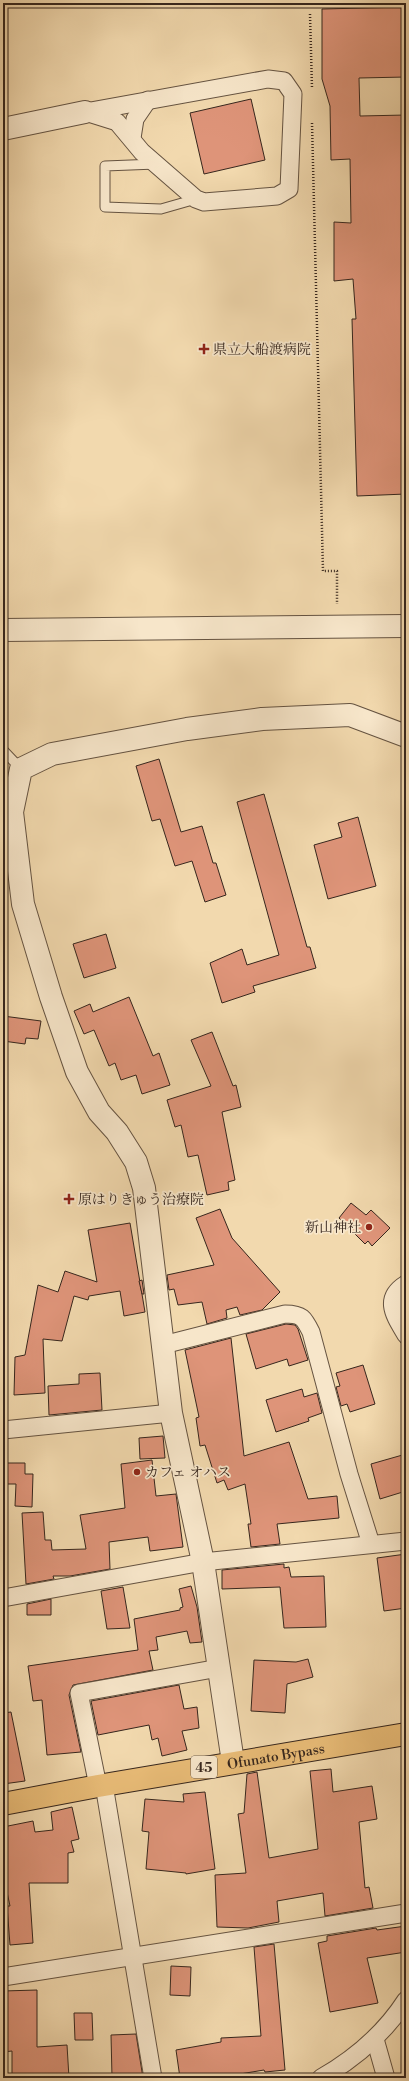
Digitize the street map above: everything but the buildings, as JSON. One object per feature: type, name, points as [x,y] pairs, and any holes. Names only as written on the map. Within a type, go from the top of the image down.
[{"type":"highway","name":"Ofunato Bypass","points":[[3,1804],[233,1762],[406,1734]]},
{"type":"street","points":[[3,129],[85,112],[148,100],[268,79],[284,80],[293,94],[289,189],[274,196],[204,202],[196,199],[142,152],[132,138],[117,122],[85,112]]},
{"type":"street","points":[[132,138],[135,120],[148,100]]},
{"type":"street","points":[[3,630],[406,626]]},
{"type":"street","points":[[233,1762],[203,1562],[170,1413],[144,1188],[136,1162],[117,1132],[99,1112],[77,1072],[51,997],[23,904],[12,812],[21,768],[52,754],[188,729],[262,719],[350,715],[406,736]]},
{"type":"street","points":[[406,1284],[400,1288],[393,1298],[392,1310],[406,1335]]},
{"type":"street","points":[[163,1345],[285,1314],[296,1314],[305,1319],[311,1332],[349,1474],[371,1544]]},
{"type":"street","points":[[3,1430],[170,1413]]},
{"type":"street","points":[[3,1598],[203,1562],[406,1541]]},
{"type":"street","points":[[153,2078],[133,1957],[101,1785],[79,1693],[219,1668]]},
{"type":"street","points":[[3,1977],[406,1913]]},
{"type":"street","points":[[321,2078],[342,2066],[375,2039],[395,2017],[406,2000]]},
{"type":"street","points":[[375,2039],[386,2078]]},
{"type":"lane","points":[[157,164],[105,166],[105,207],[161,209],[196,199]]},
{"type":"lane","points":[[3,750],[21,768]]},
{"type":"path","points":[[310,14],[312,93]]},
{"type":"path","points":[[312,117],[323,571],[337,571],[338,604],[333,604]]},
{"type":"place","name":"県立大船渡病院","points":[[204,349]]},
{"type":"place","name":"原はりきゅう治療院","points":[[69,1199]]},
{"type":"place","name":"新山神社","points":[[369,1227]]},
{"type":"place","name":"カフェ オハス","points":[[137,1472]]}]
